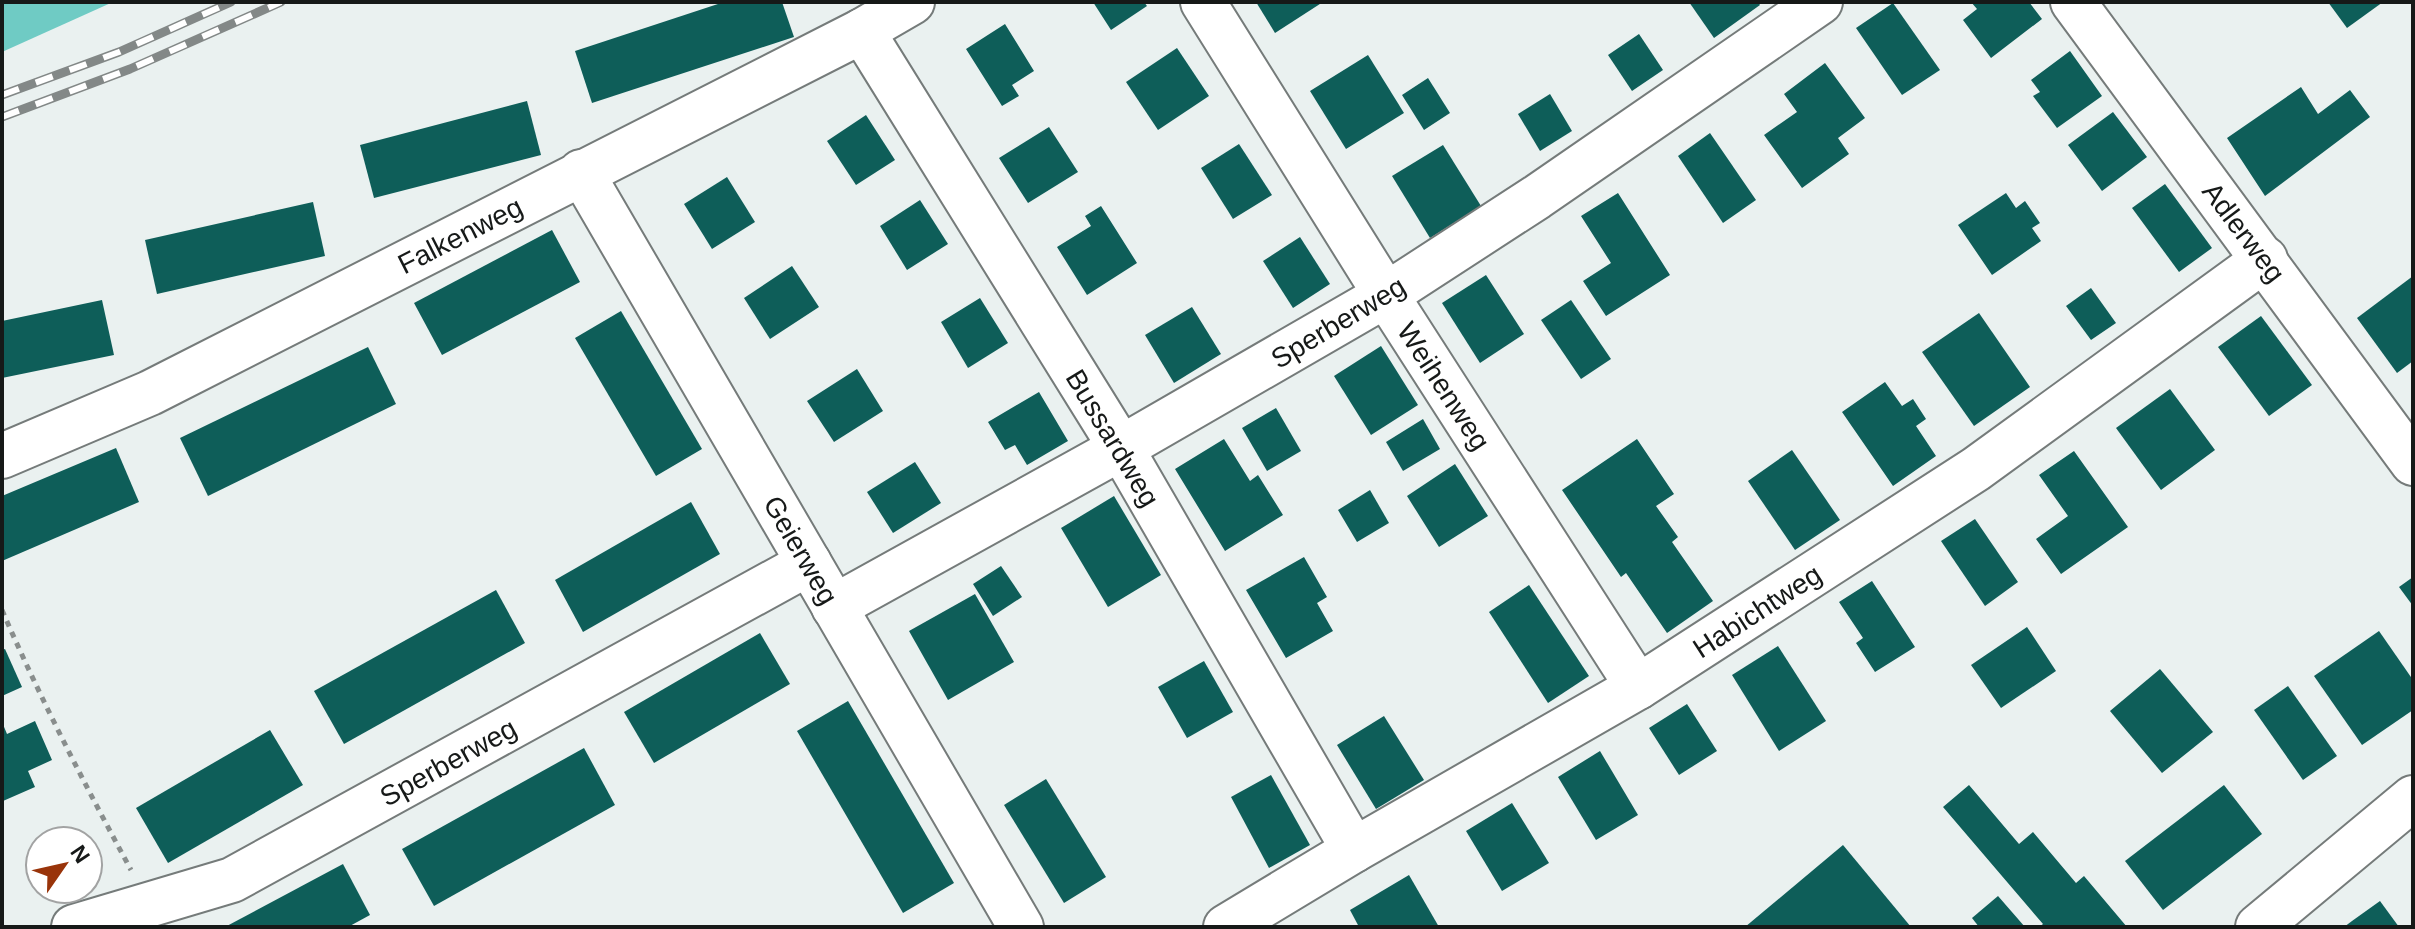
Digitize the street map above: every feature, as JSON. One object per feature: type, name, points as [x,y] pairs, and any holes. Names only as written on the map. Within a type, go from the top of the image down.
[{"type":"street","name":"Falkenweg","points":[[2,456],[150,393],[862,31],[912,2]]},
{"type":"street","name":"Weihenweg","points":[[1203,2],[1386,295],[1638,687]]},
{"type":"street","name":"Sperberweg","points":[[834,607],[1121,448],[1386,295],[1537,197],[1820,2]]},
{"type":"street","name":"Adlerweg","points":[[2073,2],[2413,463]]},
{"type":"street","name":"Bussardweg","points":[[862,31],[1121,448],[1354,850]]},
{"type":"street","name":"Geierweg","points":[[581,172],[1021,927]]},
{"type":"street","name":"Habichtweg","points":[[1226,927],[1638,687],[1976,469],[2265,259]]},
{"type":"street","name":"Sperberweg","points":[[74,927],[156,916],[232,880],[809,563]]},
{"type":"street","points":[[2258,927],[2413,798]]},
{"type":"path","points":[[2,610],[101,815],[156,916]]},
{"type":"shaded area","points":[[2,2],[113,2],[2,52]]},
{"type":"building","points":[[724,2],[782,2],[794,37],[592,103],[575,51]]},
{"type":"building","points":[[1093,2],[1144,2],[1147,6],[1111,30]]},
{"type":"building","points":[[1256,2],[1323,2],[1275,33]]},
{"type":"building","points":[[1689,2],[1758,2],[1760,5],[1714,38]]},
{"type":"building","points":[[1971,2],[2029,2],[2042,19],[1991,58],[1963,20],[1977,9]]},
{"type":"building","points":[[2328,2],[2383,2],[2347,28]]},
{"type":"building","points":[[1893,3],[1940,70],[1902,95],[1856,28]]},
{"type":"building","points":[[1005,24],[1034,71],[1012,85],[1019,96],[1002,106],[966,49]]},
{"type":"building","points":[[1639,34],[1663,70],[1632,91],[1608,55]]},
{"type":"building","points":[[1177,48],[1209,96],[1158,130],[1126,82]]},
{"type":"building","points":[[2070,51],[2102,96],[2057,128],[2033,96],[2040,92],[2031,80]]},
{"type":"building","points":[[1368,55],[1404,113],[1346,149],[1310,91]]},
{"type":"building","points":[[1825,63],[1865,118],[1838,138],[1849,154],[1802,188],[1764,135],[1797,112],[1784,94]]},
{"type":"building","points":[[1428,78],[1450,113],[1424,130],[1402,95]]},
{"type":"building","points":[[2301,87],[2318,114],[2350,90],[2370,117],[2265,196],[2227,138]]},
{"type":"building","points":[[1550,94],[1572,131],[1540,151],[1518,114]]},
{"type":"building","points":[[527,101],[541,155],[374,198],[360,145]]},
{"type":"building","points":[[2113,112],[2147,157],[2102,191],[2068,145]]},
{"type":"building","points":[[866,115],[895,160],[856,185],[827,141]]},
{"type":"building","points":[[1049,127],[1078,172],[1028,203],[999,158]]},
{"type":"building","points":[[1710,133],[1756,200],[1723,223],[1678,156]]},
{"type":"building","points":[[1239,144],[1272,195],[1233,219],[1201,168]]},
{"type":"building","points":[[1443,145],[1481,206],[1430,238],[1392,176]]},
{"type":"building","points":[[727,177],[755,222],[712,249],[684,204]]},
{"type":"building","points":[[2165,184],[2212,248],[2179,272],[2132,208]]},
{"type":"building","points":[[1618,193],[1670,275],[1606,316],[1583,281],[1611,263],[1581,216]]},
{"type":"building","points":[[2006,193],[2016,208],[2025,201],[2040,223],[2032,228],[2041,241],[1992,275],[1958,225]]},
{"type":"building","points":[[920,200],[948,244],[907,270],[880,226]]},
{"type":"building","points":[[313,202],[325,256],[157,294],[145,240]]},
{"type":"building","points":[[1101,206],[1137,263],[1087,295],[1057,247],[1091,226],[1085,216]]},
{"type":"building","points":[[552,230],[580,282],[442,355],[414,303]]},
{"type":"building","points":[[1300,237],[1330,284],[1293,308],[1263,261]]},
{"type":"building","points":[[792,266],[819,307],[770,339],[744,298]]},
{"type":"building","points":[[1486,275],[1524,334],[1480,363],[1442,303]]},
{"type":"building","points":[[2413,276],[2413,361],[2397,373],[2357,318]]},
{"type":"building","points":[[2091,288],[2116,323],[2091,340],[2066,306]]},
{"type":"building","points":[[980,298],[1008,343],[968,368],[941,322]]},
{"type":"building","points":[[102,300],[114,355],[2,378],[2,321]]},
{"type":"building","points":[[1571,300],[1611,359],[1581,379],[1541,320]]},
{"type":"building","points":[[1192,307],[1221,354],[1174,383],[1145,335]]},
{"type":"building","points":[[621,311],[702,449],[656,476],[575,338]]},
{"type":"building","points":[[1979,313],[2030,387],[1974,426],[1922,352]]},
{"type":"building","points":[[2261,316],[2312,385],[2269,416],[2218,347]]},
{"type":"building","points":[[1381,346],[1418,405],[1371,435],[1334,376]]},
{"type":"building","points":[[368,347],[396,404],[208,496],[180,438]]},
{"type":"building","points":[[857,369],[883,411],[834,442],[807,401]]},
{"type":"building","points":[[1885,382],[1902,406],[1913,399],[1926,419],[1916,426],[1936,456],[1893,486],[1842,412]]},
{"type":"building","points":[[2170,389],[2215,450],[2161,490],[2116,428]]},
{"type":"building","points":[[1039,392],[1068,441],[1027,465],[1015,445],[1005,450],[988,422]]},
{"type":"building","points":[[1276,408],[1301,451],[1267,471],[1242,428]]},
{"type":"building","points":[[1423,419],[1440,449],[1403,471],[1386,442]]},
{"type":"building","points":[[1224,439],[1250,481],[1258,475],[1283,515],[1225,551],[1175,469]]},
{"type":"building","points":[[1637,439],[1674,494],[1656,506],[1678,537],[1672,542],[1713,601],[1667,633],[1626,573],[1621,577],[1562,490]]},
{"type":"building","points":[[116,448],[139,502],[2,561],[2,496]]},
{"type":"building","points":[[1792,450],[1840,520],[1795,550],[1748,481]]},
{"type":"building","points":[[2074,451],[2128,527],[2061,574],[2036,539],[2068,516],[2039,475]]},
{"type":"building","points":[[915,462],[941,503],[893,533],[867,492]]},
{"type":"building","points":[[1455,464],[1488,516],[1439,547],[1407,496]]},
{"type":"building","points":[[1370,490],[1389,523],[1357,542],[1338,510]]},
{"type":"building","points":[[1114,496],[1161,575],[1108,607],[1061,528]]},
{"type":"building","points":[[691,502],[720,554],[583,632],[555,580]]},
{"type":"building","points":[[1975,519],[2018,582],[1985,606],[1941,541]]},
{"type":"building","points":[[1304,557],[1327,597],[1317,603],[1333,631],[1286,658],[1246,590]]},
{"type":"building","points":[[1001,566],[1022,597],[993,616],[973,584]]},
{"type":"building","points":[[2413,577],[2413,606],[2399,587]]},
{"type":"building","points":[[1872,581],[1915,647],[1875,672],[1856,643],[1863,638],[1839,602]]},
{"type":"building","points":[[1529,585],[1589,676],[1548,703],[1489,612]]},
{"type":"building","points":[[496,590],[525,643],[344,744],[314,691]]},
{"type":"building","points":[[975,594],[1014,662],[948,700],[909,631]]},
{"type":"building","points":[[2027,627],[2056,671],[2001,708],[1971,665]]},
{"type":"building","points":[[2379,631],[2413,680],[2413,710],[2362,745],[2314,676]]},
{"type":"building","points":[[760,633],[790,684],[654,763],[624,712]]},
{"type":"building","points":[[1778,646],[1826,721],[1779,751],[1732,675]]},
{"type":"building","points":[[5,649],[22,687],[2,696],[2,650]]},
{"type":"building","points":[[1204,661],[1233,712],[1187,738],[1158,687]]},
{"type":"building","points":[[2160,669],[2213,732],[2162,773],[2110,711]]},
{"type":"building","points":[[2288,686],[2337,756],[2303,780],[2254,710]]},
{"type":"building","points":[[848,701],[954,883],[903,913],[797,731]]},
{"type":"building","points":[[1687,704],[1717,751],[1679,775],[1649,728]]},
{"type":"building","points":[[1384,716],[1424,780],[1376,809],[1337,745]]},
{"type":"building","points":[[35,721],[52,760],[28,771],[35,787],[3,801],[2,722],[7,734]]},
{"type":"building","points":[[270,730],[303,785],[168,863],[136,808]]},
{"type":"building","points":[[584,748],[615,805],[434,906],[402,849]]},
{"type":"building","points":[[1600,751],[1638,815],[1596,840],[1558,777]]},
{"type":"building","points":[[1271,775],[1310,845],[1269,868],[1231,797]]},
{"type":"building","points":[[1046,779],[1106,877],[1064,903],[1004,805]]},
{"type":"building","points":[[1969,785],[2019,844],[2033,832],[2076,883],[2084,876],[2127,927],[2039,927],[2043,924],[1943,807]]},
{"type":"building","points":[[2224,785],[2262,834],[2163,910],[2125,861]]},
{"type":"building","points":[[1512,803],[1549,863],[1502,891],[1466,831]]},
{"type":"building","points":[[1843,845],[1911,927],[1745,927]]},
{"type":"building","points":[[343,864],[370,915],[348,927],[225,927]]},
{"type":"building","points":[[1409,875],[1439,927],[1359,927],[1350,910]]},
{"type":"building","points":[[1998,896],[2025,927],[1979,927],[1972,918]]},
{"type":"building","points":[[2380,901],[2399,927],[2344,927],[2352,921]]},
{"type":"railway","points":[[2,95],[119,52],[231,2]]},
{"type":"railway","points":[[2,117],[130,69],[281,2]]}]
